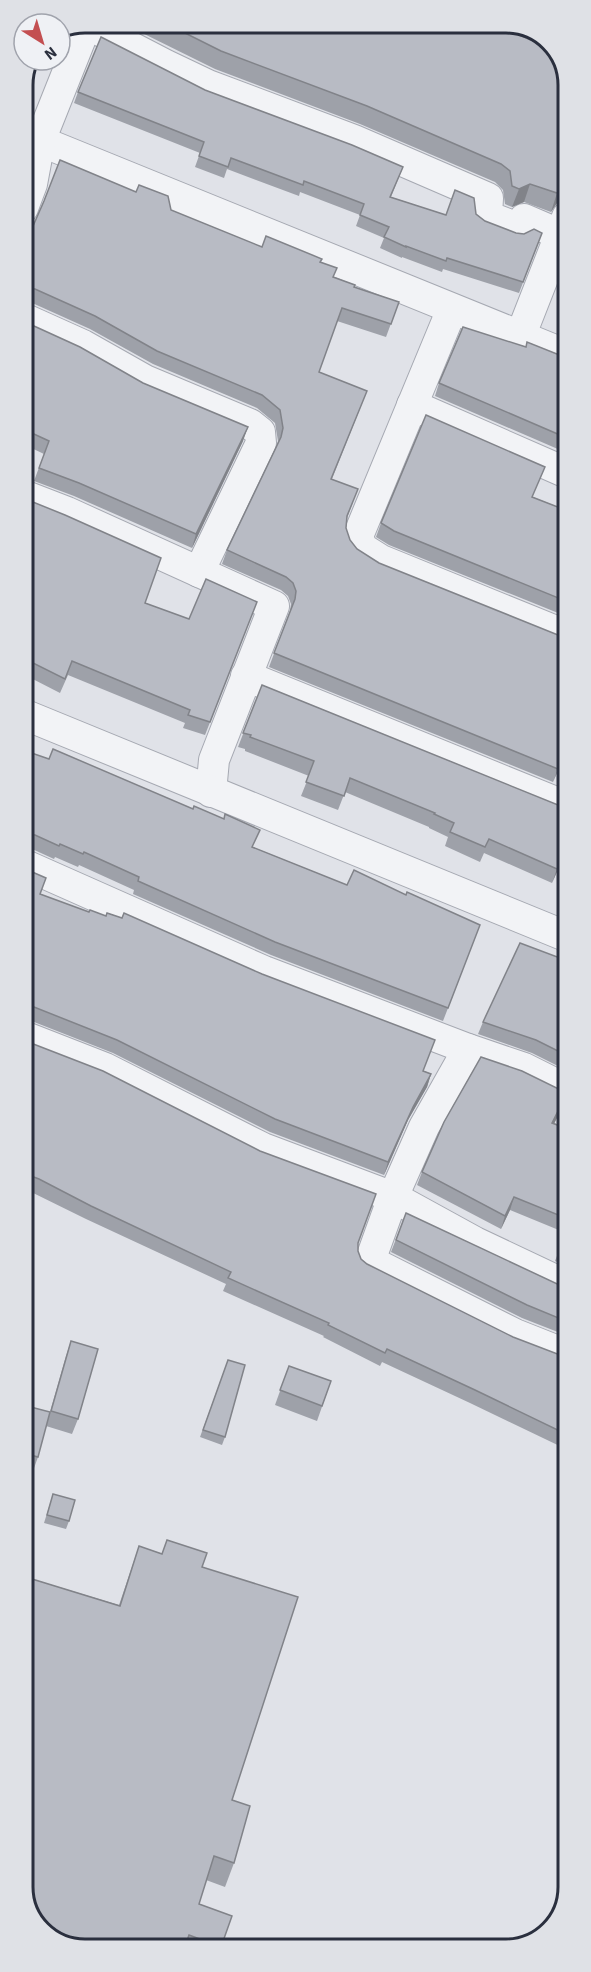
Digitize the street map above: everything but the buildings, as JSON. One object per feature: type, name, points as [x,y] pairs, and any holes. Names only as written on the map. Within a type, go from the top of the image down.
[{"type":"street","points":[[33,166],[40,141],[82,33]]},
{"type":"street","points":[[105,33],[208,85],[354,140],[488,198],[487,216],[518,228],[524,219],[558,224]]},
{"type":"street","points":[[40,141],[558,352]]},
{"type":"street","points":[[520,337],[558,238]]},
{"type":"street","points":[[452,309],[358,536],[362,548],[381,560],[558,632]]},
{"type":"street","points":[[33,322],[83,345],[145,380],[250,424],[260,432],[261,443],[199,572]]},
{"type":"street","points":[[412,405],[558,468]]},
{"type":"street","points":[[33,499],[67,512],[274,606],[213,760],[211,792]]},
{"type":"street","points":[[246,676],[558,803]]},
{"type":"street","points":[[33,718],[558,934]]},
{"type":"street","points":[[33,868],[264,971],[524,1068],[558,1085]]},
{"type":"street","points":[[33,1040],[105,1068],[263,1148],[393,1197],[475,1242],[558,1281]]},
{"type":"street","points":[[468,1049],[424,1127],[393,1197],[370,1261],[515,1334],[558,1351]]}]
